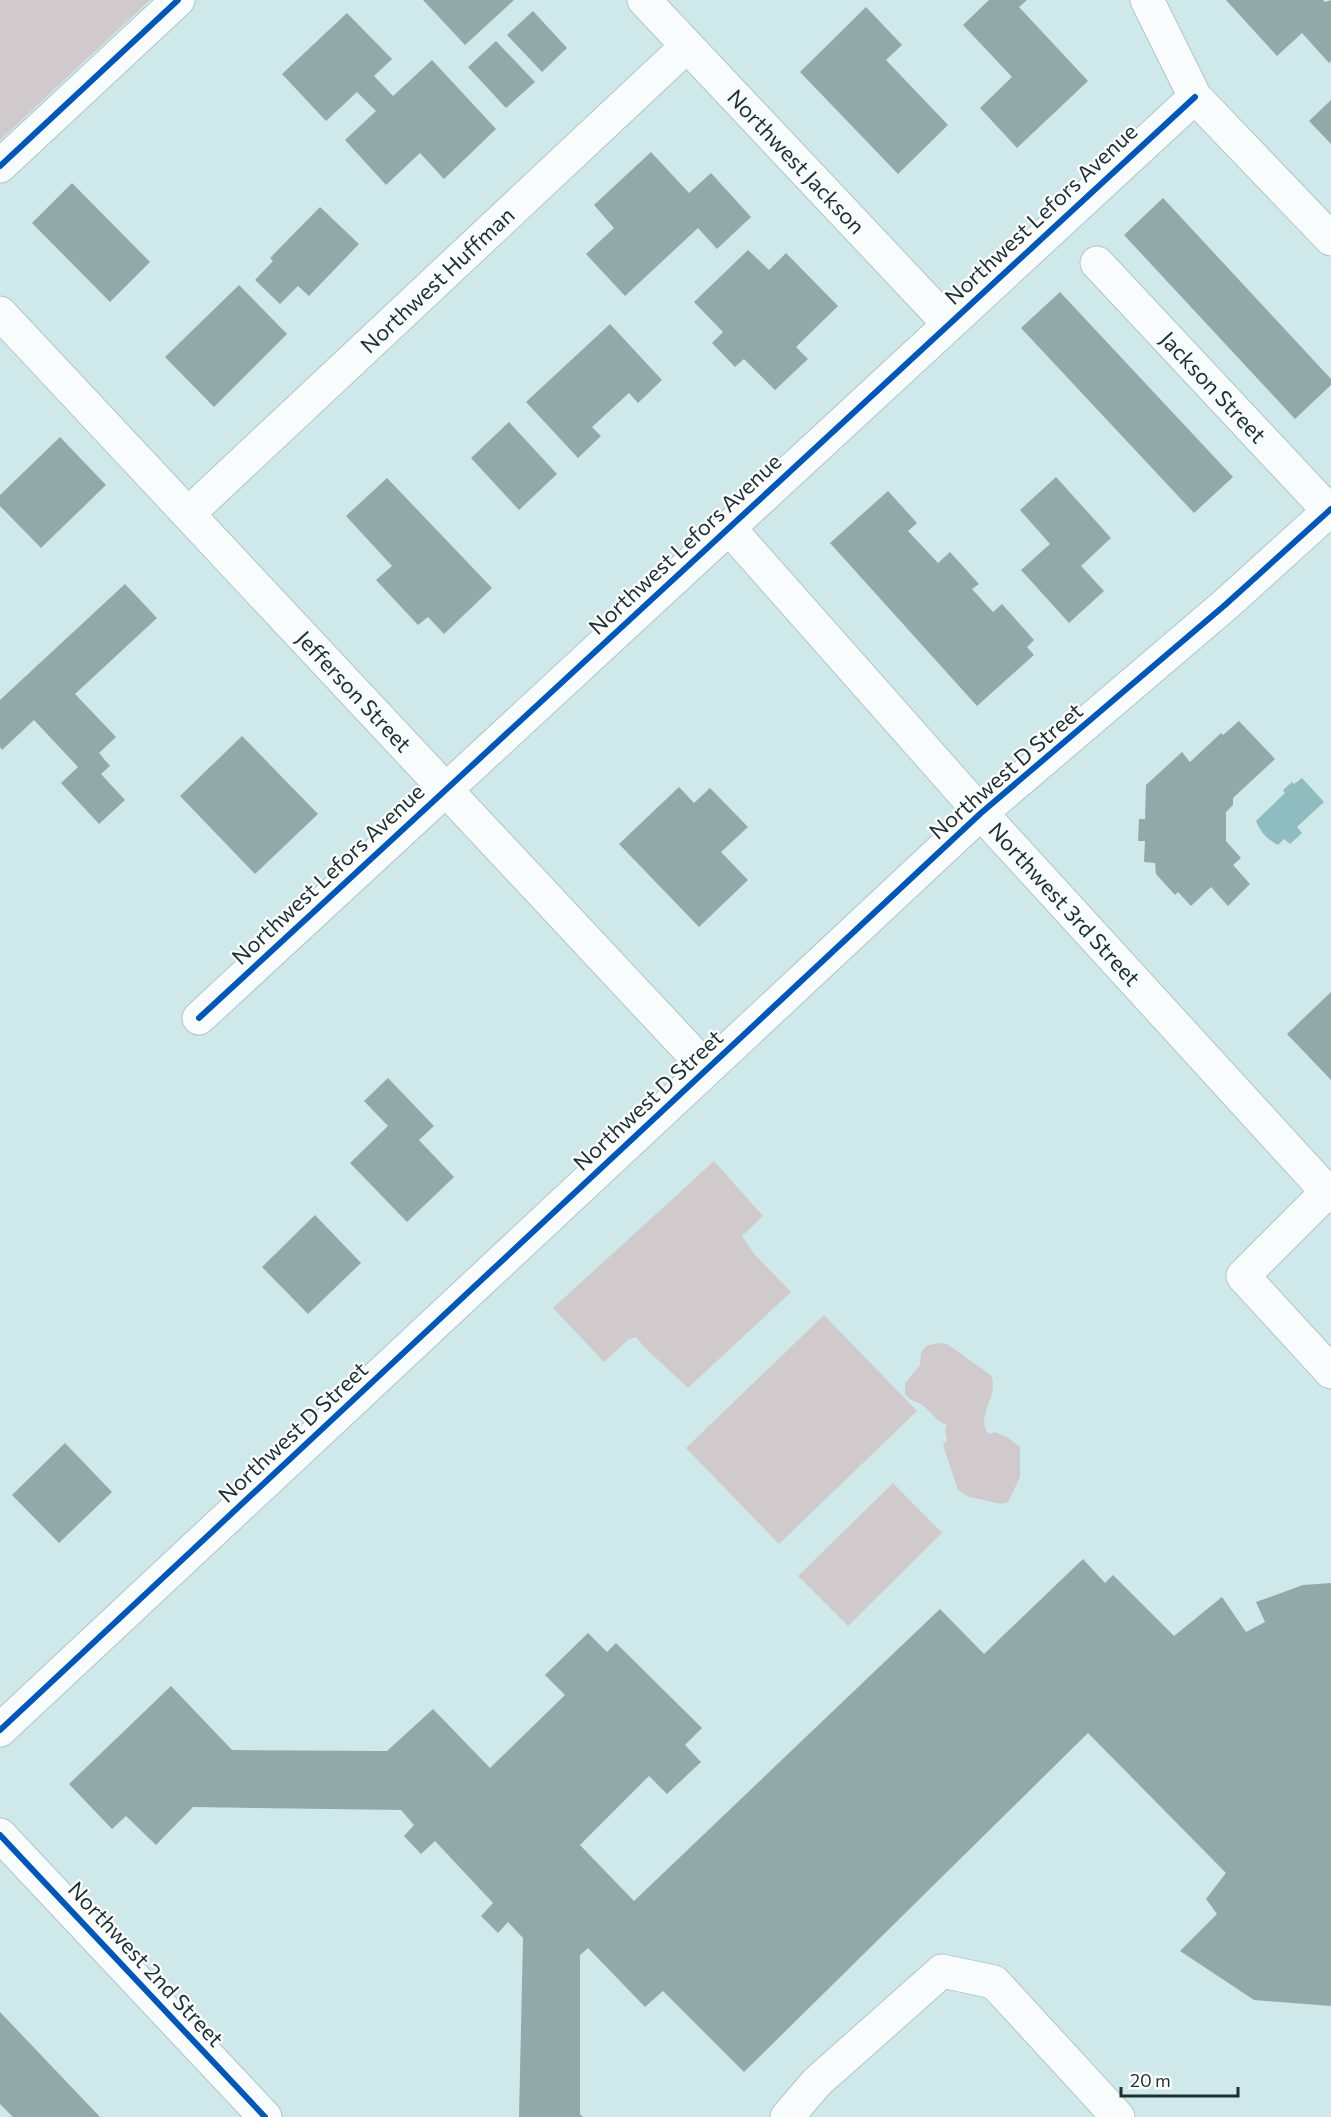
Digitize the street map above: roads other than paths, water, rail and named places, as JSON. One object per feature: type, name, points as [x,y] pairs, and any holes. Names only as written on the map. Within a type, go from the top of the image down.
[{"type":"street","points":[[0,166],[178,0]]},
{"type":"street","name":"Northwest Jackson","points":[[644,0],[949,324]]},
{"type":"street","points":[[1146,0],[1195,97],[1331,239]]},
{"type":"street","name":"Northwest Huffman","points":[[188,514],[687,46]]},
{"type":"street","name":"Northwest Lefors Avenue","points":[[199,1018],[1195,97]]},
{"type":"street","name":"Jackson Street","points":[[1097,263],[1330,510]]},
{"type":"street","name":"Jefferson Street","points":[[0,313],[707,1069]]},
{"type":"street","name":"Northwest D Street","points":[[0,1730],[981,813],[1225,605],[1330,510]]},
{"type":"street","name":"Northwest 3rd Street","points":[[729,528],[981,813],[1329,1194]]},
{"type":"street","points":[[1329,1194],[1243,1276],[1331,1372]]},
{"type":"street","name":"Northwest 2nd Street","points":[[0,1835],[265,2117]]},
{"type":"street","points":[[788,2117],[817,2082],[942,1971],[994,1982],[1118,2117]]},
{"type":"water","points":[[1302,778],[1324,802],[1297,827],[1302,833],[1290,844],[1284,839],[1278,845],[1265,835],[1256,821],[1285,793],[1283,790],[1292,782],[1294,784]]}]
